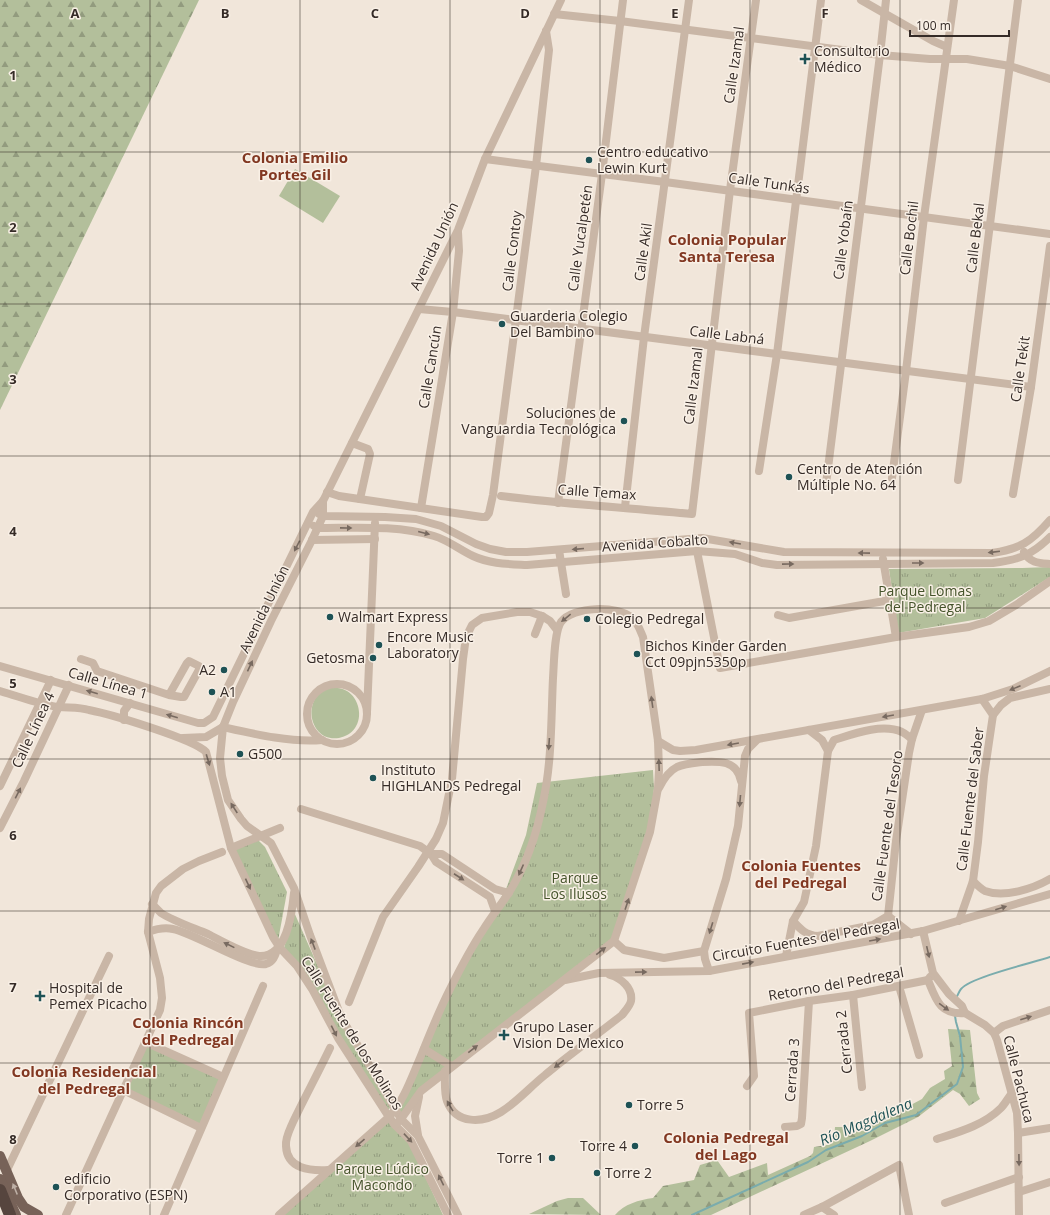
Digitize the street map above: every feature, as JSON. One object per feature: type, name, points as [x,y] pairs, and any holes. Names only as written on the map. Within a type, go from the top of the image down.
[{"type":"highway","points":[[0,1190],[10,1215]]},
{"type":"highway","points":[[0,1206],[4,1215]]},
{"type":"main road","points":[[0,1156],[18,1198],[32,1215]]},
{"type":"main road","points":[[0,1179],[16,1215]]},
{"type":"main road","points":[[24,1207],[38,1215]]},
{"type":"street","name":"Avenida Unión","points":[[209,720],[217,711],[313,512],[323,501],[458,230],[485,159],[562,0]]},
{"type":"street","name":"Calle Yucalpetén","points":[[558,503],[602,174],[623,0]]},
{"type":"street","name":"Calle Akil","points":[[625,507],[644,337],[689,0]]},
{"type":"street","name":"Calle Izamal","points":[[692,514],[730,190],[756,0]]},
{"type":"street","points":[[759,471],[777,354],[821,0]]},
{"type":"street","points":[[860,0],[933,41],[948,47]]},
{"type":"street","name":"Calle Yobaín","points":[[826,484],[886,0]]},
{"type":"street","name":"Calle Bochil","points":[[892,478],[924,218],[954,0]]},
{"type":"street","name":"Calle Bekal","points":[[958,480],[1018,0]]},
{"type":"street","points":[[554,14],[686,29],[880,55],[930,59],[967,59],[1010,66],[1050,79]]},
{"type":"street","name":"Calle Contoy","points":[[421,508],[482,517],[486,517],[489,513],[493,495],[536,166],[549,50],[546,31]]},
{"type":"street","name":"Calle Tunkás","points":[[485,159],[730,190],[924,218],[1050,234]]},
{"type":"street","name":"Calle Cancún","points":[[421,508],[452,312],[459,251],[458,230]]},
{"type":"street","name":"Calle Tekit","points":[[1013,494],[1031,387],[1050,246]]},
{"type":"street","name":"Calle Labná","points":[[419,309],[516,320],[1031,387]]},
{"type":"street","points":[[352,443],[368,449],[370,454],[360,499]]},
{"type":"street","points":[[327,492],[339,496],[421,508]]},
{"type":"street","name":"Calle Temax","points":[[501,496],[558,503],[625,507],[692,514]]},
{"type":"street","name":"Avenida Unión","points":[[223,727],[233,702],[268,628],[318,528],[323,516],[323,501]]},
{"type":"street","name":"Avenida Cobalto","points":[[313,512],[323,516],[416,519],[441,526],[476,544],[490,549],[520,552],[702,538],[784,552],[992,553],[1010,550],[1021,546],[1040,531],[1050,520]]},
{"type":"street","points":[[367,712],[365,702],[359,693],[351,687],[341,684],[330,684],[320,688],[313,695],[308,704],[306,715],[308,725],[314,734],[322,740],[331,743],[340,744],[349,741],[357,737],[363,730],[367,712],[376,529],[375,517]]},
{"type":"street","name":"Avenida Cobalto","points":[[308,524],[318,528],[413,530],[437,536],[474,556],[489,562],[527,565],[698,551],[735,554],[762,563],[777,565],[993,563],[1013,560],[1026,556],[1050,537]]},
{"type":"street","points":[[312,540],[375,539]]},
{"type":"street","points":[[1021,546],[1026,556],[1036,563],[1050,564]]},
{"type":"street","points":[[559,550],[566,594]]},
{"type":"street","points":[[698,551],[720,668],[896,637],[969,627],[989,621],[1016,605],[1050,581]]},
{"type":"street","points":[[883,553],[896,637]]},
{"type":"street","points":[[778,615],[789,618],[890,600]]},
{"type":"street","points":[[279,1215],[396,1110],[408,1087],[448,992],[482,930],[509,893],[521,870],[536,831],[544,800],[548,765],[554,661],[558,630],[560,623],[573,613],[599,609],[613,609],[632,617],[638,625],[643,637],[658,741],[658,788],[650,832],[614,941],[624,950],[664,958],[704,951]]},
{"type":"street","points":[[349,1002],[383,917],[430,852],[443,823],[448,803],[452,772],[462,659],[466,636],[472,625],[482,618],[517,612],[530,612],[542,616],[550,621],[558,630]]},
{"type":"street","points":[[535,634],[542,616]]},
{"type":"street","points":[[81,659],[93,663],[97,671],[169,695],[181,697],[184,697],[200,668],[199,666],[189,661],[186,662],[169,695]]},
{"type":"street","name":"Calle Línea 1","points":[[0,666],[198,723],[204,723],[209,720]]},
{"type":"street","points":[[658,741],[673,750],[680,752],[757,740],[982,699],[1013,689],[1050,671]]},
{"type":"street","name":"Calle Línea 4","points":[[0,786],[51,680]]},
{"type":"street","name":"Calle Línea 4","points":[[0,828],[69,685]]},
{"type":"street","points":[[993,715],[1001,705],[1010,698],[1050,688]]},
{"type":"street","points":[[0,691],[58,707],[74,707],[90,710],[179,738],[206,737],[223,727],[311,741],[322,740]]},
{"type":"street","name":"Calle Fuente del Saber","points":[[959,921],[973,881],[984,776],[993,715],[982,699]]},
{"type":"street","points":[[124,720],[124,712],[130,703]]},
{"type":"street","name":"Calle Fuente del Tesoro","points":[[888,916],[897,834],[912,739],[922,710]]},
{"type":"street","name":"Calle Fuente de los Molinos","points":[[223,727],[220,758],[222,776],[228,800],[247,826],[271,843],[294,888],[341,1018],[401,1119],[418,1136],[458,1215]]},
{"type":"street","name":"Calle Fuente del Tesoro","points":[[828,750],[834,740],[864,730],[887,729],[902,732],[912,739]]},
{"type":"street","points":[[786,956],[793,921],[804,902],[816,846],[828,750],[822,740],[809,730]]},
{"type":"street","name":"Calle Fuente de los Molinos","points":[[179,738],[196,745],[206,752],[231,848],[278,949],[297,966],[312,988],[338,1038],[389,1117],[411,1141],[448,1215]]},
{"type":"street","points":[[709,971],[704,951],[728,871],[738,826],[745,756],[748,749],[757,740]]},
{"type":"street","points":[[658,788],[677,767],[696,763],[718,761],[728,763],[734,767],[742,782]]},
{"type":"street","points":[[301,809],[420,846],[430,852],[442,854],[495,889],[509,893]]},
{"type":"street","points":[[231,848],[280,828]]},
{"type":"street","points":[[66,1215],[160,1010],[162,998],[160,978],[148,932],[152,904],[156,893],[172,876],[199,861],[222,852]]},
{"type":"street","points":[[430,852],[436,862],[490,898],[496,911]]},
{"type":"street","name":"Calle Fuente del Saber","points":[[973,881],[984,891],[1011,893],[1039,886],[1050,879]]},
{"type":"street","points":[[152,904],[161,913],[206,938],[230,954],[259,964],[266,964],[272,960],[284,938],[293,909],[294,888]]},
{"type":"street","name":"Circuito Fuentes del Pedregal","points":[[561,981],[599,973],[709,971],[910,934],[1050,894]]},
{"type":"street","name":"Calle Fuente del Tesoro","points":[[793,921],[802,932],[810,936],[818,936],[873,925],[888,916]]},
{"type":"street","name":"Calle Fuente del Tesoro","points":[[888,916],[910,934]]},
{"type":"street","points":[[148,932],[165,928],[206,938]]},
{"type":"street","name":"Calle Pachuca","points":[[923,931],[933,973],[961,1011],[985,1025],[994,1033],[998,1040],[1017,1114],[1019,1215]]},
{"type":"street","name":"Circuito Fuentes del Pedregal","points":[[395,1125],[421,1091],[448,1068],[614,941]]},
{"type":"street","points":[[7,1170],[109,956]]},
{"type":"street","points":[[424,1049],[448,1068],[447,1101],[452,1111],[461,1118],[470,1121],[491,1118],[502,1111],[545,1075],[622,1015],[631,1002],[631,995],[628,988],[623,981],[618,978],[599,973]]},
{"type":"street","points":[[928,980],[933,973]]},
{"type":"street","name":"Calle Pachuca","points":[[928,980],[934,998],[942,1007],[949,1011],[961,1011]]},
{"type":"street","name":"Retorno del Pedregal","points":[[747,1086],[754,1076],[749,1013],[928,980]]},
{"type":"street","points":[[164,1215],[263,986]]},
{"type":"street","points":[[899,986],[919,1055]]},
{"type":"street","name":"Cerrada 2","points":[[853,995],[862,1087]]},
{"type":"street","name":"Cerrada 3","points":[[785,1127],[798,1126],[801,1124],[809,1001]]},
{"type":"street","points":[[994,1033],[1003,1026],[1050,1010]]},
{"type":"street","points":[[145,1042],[223,1077]]},
{"type":"street","points":[[328,1170],[311,1171],[300,1166],[291,1160],[287,1153],[286,1145],[299,1109],[330,1048]]},
{"type":"street","points":[[123,1090],[201,1128]]},
{"type":"street","points":[[418,1136],[415,1125],[415,1116],[421,1091]]},
{"type":"street","points":[[937,1139],[970,1128],[990,1118],[1001,1108],[1012,1093]]},
{"type":"street","points":[[402,1098],[410,1106]]},
{"type":"street","points":[[1018,1133],[1050,1128]]},
{"type":"street","points":[[804,1215],[822,1207],[899,1164],[909,1215]]},
{"type":"street","points":[[945,1203],[1019,1177]]},
{"type":"street","points":[[1019,1192],[1050,1182]]},
{"type":"street","points":[[822,1207],[834,1215]]},
{"type":"green space","points":[[0,0],[199,0],[0,410]]},
{"type":"green space","points":[[295,169],[340,196],[323,223],[279,196]]},
{"type":"green space","name":"Parque Lomas del Pedregal","points":[[1050,567],[1050,577],[985,618],[898,633],[889,569]]},
{"type":"green space","points":[[332,687],[343,689],[351,694],[357,703],[359,713],[359,719],[352,732],[339,738],[328,738],[320,733],[315,726],[312,717],[312,708],[315,699],[322,691]]},
{"type":"green space","name":"Parque Los Ilusos","points":[[653,770],[654,788],[650,832],[613,941],[421,1090],[401,1119],[396,1110],[446,991],[506,889],[526,835],[537,783]]},
{"type":"green space","points":[[258,840],[265,847],[287,892],[278,941],[232,851]]},
{"type":"green space","points":[[294,912],[320,971],[392,1107],[387,1110],[284,948]]},
{"type":"green space","points":[[948,1029],[970,1030],[977,1093],[980,1099],[969,1106],[960,1094],[953,1090],[918,1117],[711,1215],[615,1215],[632,1203],[653,1198],[663,1186],[694,1180],[700,1165],[717,1160],[729,1177],[767,1163],[768,1175],[810,1156],[813,1153],[814,1147],[827,1145],[834,1140],[835,1127],[848,1127],[851,1134],[862,1129],[861,1127],[880,1118],[878,1112],[889,1108],[896,1116],[907,1107],[922,1099],[930,1088],[945,1079],[944,1071],[952,1066]]},
{"type":"green space","points":[[146,1045],[220,1078],[200,1124],[126,1089]]},
{"type":"green space","name":"Parque Lúdico Macondo","points":[[388,1120],[410,1144],[443,1215],[283,1215]]},
{"type":"green space","points":[[568,1198],[583,1198],[601,1215],[529,1214],[557,1201]]},
{"type":"waterway","name":"Río Magdalena","points":[[956,998],[961,989],[967,984],[989,975],[1050,957]]},
{"type":"waterway","name":"Río Magdalena","points":[[692,1215],[808,1162],[826,1150],[862,1136],[885,1123],[916,1115],[957,1084],[963,1067],[960,1036],[955,1016]]},
{"type":"place","name":"Consultorio Médico","points":[[805,59]]},
{"type":"place","name":"Centro educativo Lewin Kurt","points":[[589,160]]},
{"type":"place","name":"Guarderia Colegio Del Bambino","points":[[502,324]]},
{"type":"place","name":"Soluciones de Vanguardia Tecnológica","points":[[624,421]]},
{"type":"place","name":"Centro de Atención Múltiple No. 64","points":[[789,477]]},
{"type":"place","name":"Walmart Express","points":[[330,617]]},
{"type":"place","name":"Colegio Pedregal","points":[[587,619]]},
{"type":"place","name":"Encore Music Laboratory","points":[[379,645]]},
{"type":"place","name":"Bichos Kinder Garden Cct 09pjn5350p","points":[[637,654]]},
{"type":"place","name":"Getosma","points":[[373,658]]},
{"type":"place","name":"A2","points":[[224,670]]},
{"type":"place","name":"A1","points":[[212,692]]},
{"type":"place","name":"G500","points":[[240,754]]},
{"type":"place","name":"Instituto HIGHLANDS Pedregal","points":[[373,778]]},
{"type":"place","name":"Hospital de Pemex Picacho","points":[[40,996]]},
{"type":"place","name":"Grupo Laser Vision De Mexico","points":[[504,1035]]},
{"type":"place","name":"Torre 5","points":[[629,1105]]},
{"type":"place","name":"Torre 4","points":[[635,1146]]},
{"type":"place","name":"Torre 1","points":[[552,1158]]},
{"type":"place","name":"Torre 2","points":[[597,1173]]},
{"type":"place","name":"edificio Corporativo (ESPN)","points":[[56,1187]]},
{"type":"district","name":"Colonia Emilio Portes Gil","points":[[295,166]]},
{"type":"district","name":"Colonia Popular Santa Teresa","points":[[727,248]]},
{"type":"district","name":"Colonia Fuentes del Pedregal","points":[[801,874]]},
{"type":"district","name":"Colonia Rincón del Pedregal","points":[[188,1032]]},
{"type":"district","name":"Colonia Residencial del Pedregal","points":[[84,1080]]},
{"type":"district","name":"Colonia Pedregal del Lago","points":[[726,1146]]}]
